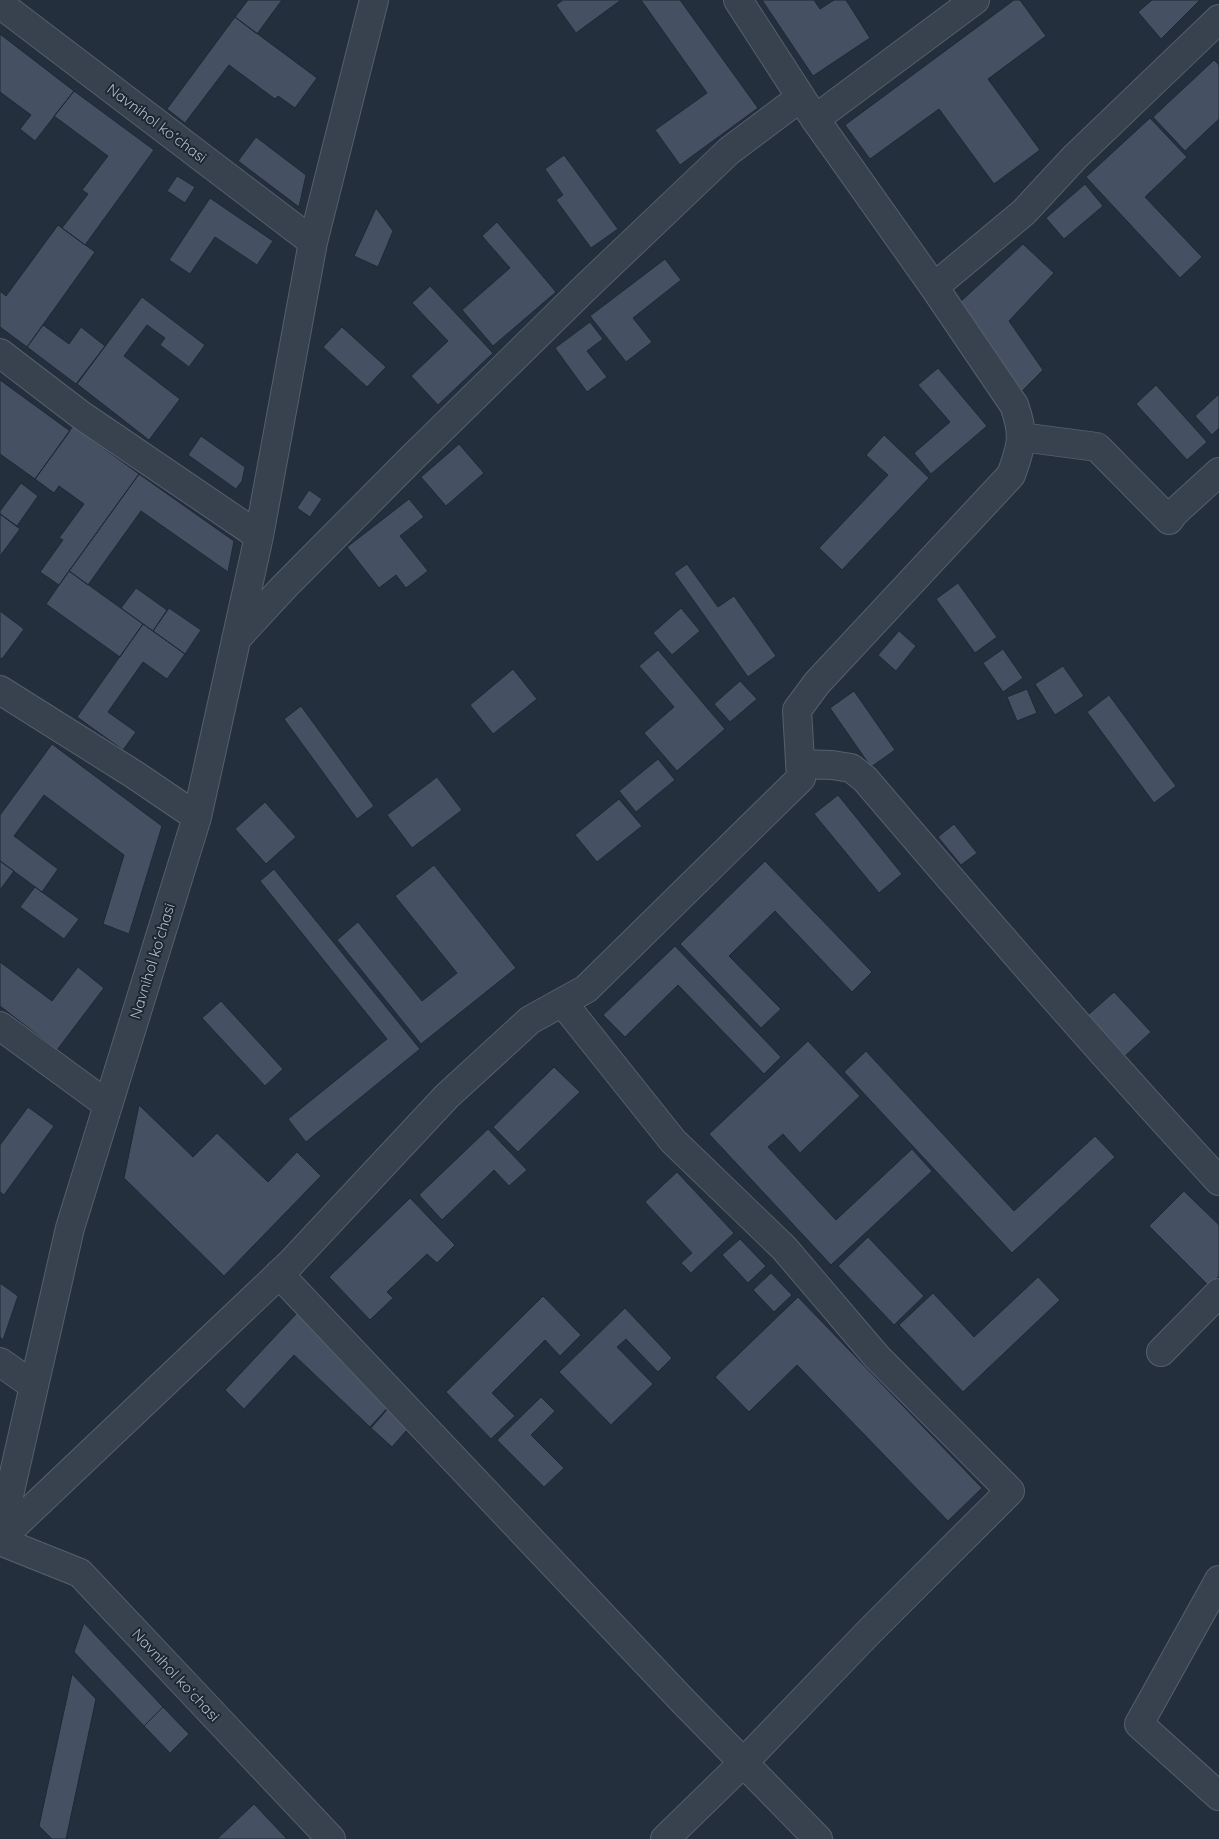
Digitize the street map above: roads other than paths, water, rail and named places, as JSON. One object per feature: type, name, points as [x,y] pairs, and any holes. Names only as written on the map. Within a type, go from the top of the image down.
[{"type":"street","name":"Navnihol koʻchasi","points":[[0,1535],[70,1228],[197,817],[259,536],[314,242],[374,0]]},
{"type":"street","points":[[0,1540],[279,1274],[447,1096],[530,1020],[586,989],[801,778],[797,710],[817,683],[1011,475],[1019,452],[1021,437],[1021,426],[1014,405],[934,287],[808,108],[738,0]]},
{"type":"street","points":[[236,640],[284,587],[411,459],[585,288],[729,151],[808,108],[975,0]]},
{"type":"street","name":"Navnihol koʻchasi","points":[[0,4],[314,242]]},
{"type":"street","points":[[934,287],[1024,212],[1075,157],[1219,19]]},
{"type":"street","points":[[0,353],[81,415],[259,536]]},
{"type":"street","points":[[1021,437],[1098,447],[1169,520],[1219,472]]},
{"type":"street","points":[[0,690],[136,775],[197,817]]},
{"type":"street","points":[[800,764],[832,765],[851,768],[865,779],[1134,1089],[1219,1181]]},
{"type":"street","points":[[563,1003],[673,1141],[784,1248],[878,1357],[1010,1491],[867,1634],[743,1763],[665,1839]]},
{"type":"street","points":[[0,1026],[108,1105]]},
{"type":"street","points":[[279,1274],[474,1482],[818,1839]]},
{"type":"street","points":[[1161,1352],[1219,1293]]},
{"type":"street","points":[[0,1362],[34,1386]]},
{"type":"street","name":"Navnihol koʻchasi","points":[[0,1540],[80,1573],[331,1839]]},
{"type":"street","points":[[1219,1580],[1139,1724],[1219,1796]]}]
